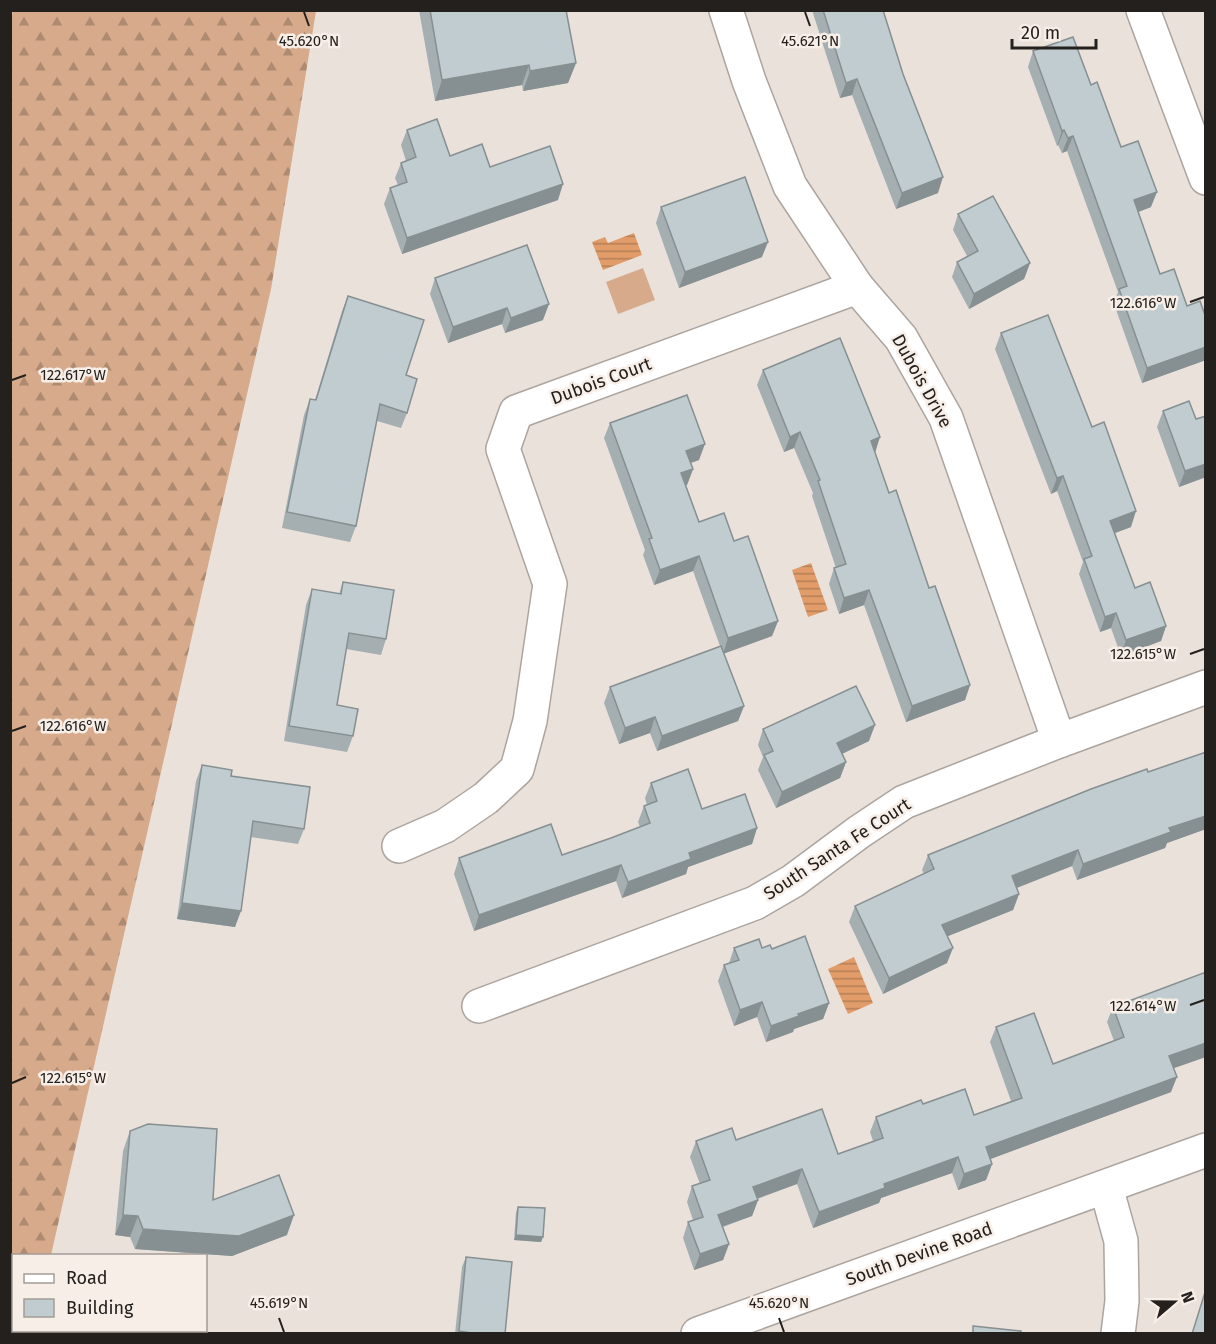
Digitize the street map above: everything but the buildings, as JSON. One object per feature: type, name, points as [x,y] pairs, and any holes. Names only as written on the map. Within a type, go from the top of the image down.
[{"type":"street","name":"Dubois Drive","points":[[726,10],[790,186],[857,287],[901,339],[946,418],[1059,741]]},
{"type":"street","points":[[1143,10],[1206,178]]},
{"type":"street","name":"Dubois Court","points":[[399,846],[445,826],[486,798],[517,769],[530,721],[550,584],[503,449],[516,412],[857,287]]},
{"type":"street","name":"South Santa Fe Court","points":[[478,1006],[755,903],[792,881],[904,802],[1059,741],[1206,687]]},
{"type":"street","name":"South Devine Road","points":[[698,1334],[1206,1150]]},
{"type":"street","points":[[1106,1187],[1121,1241],[1122,1301],[1118,1334]]},
{"type":"green space","points":[[13,11],[316,11],[271,289],[51,1254],[12,1254],[12,1332],[34,1332],[33,1334],[10,1333],[10,21]]},
{"type":"green space","points":[[643,268],[655,300],[618,314],[606,282]]},
{"type":"shaded area","points":[[634,233],[642,255],[603,270],[592,242],[605,237],[608,243]]},
{"type":"shaded area","points":[[811,563],[828,610],[808,617],[792,570]]},
{"type":"shaded area","points":[[854,957],[873,1003],[848,1014],[828,969]]}]
